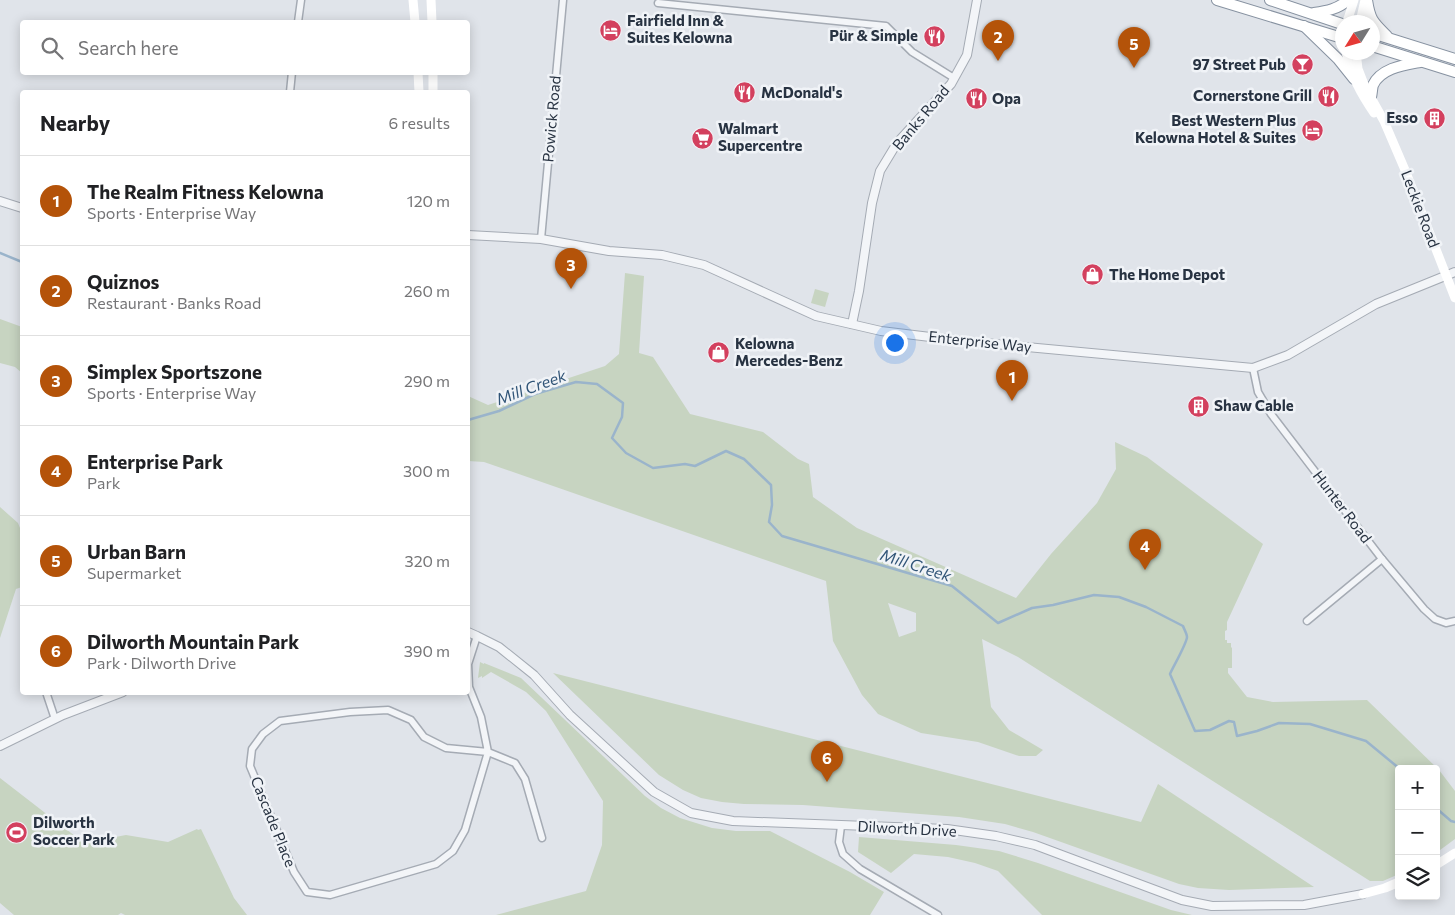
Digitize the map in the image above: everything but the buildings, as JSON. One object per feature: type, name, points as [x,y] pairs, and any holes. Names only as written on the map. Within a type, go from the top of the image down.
[{"type":"highway","points":[[1217,0],[1335,36]]},
{"type":"highway","points":[[1270,0],[1335,22]]},
{"type":"highway","points":[[1311,13],[1337,8],[1348,0]]},
{"type":"highway","points":[[1366,0],[1370,17],[1390,38]]},
{"type":"highway","points":[[1304,26],[1338,59],[1354,79]]},
{"type":"highway","points":[[1380,35],[1455,59]]},
{"type":"highway","points":[[1380,49],[1455,72]]},
{"type":"highway","points":[[1371,97],[1373,85],[1379,76],[1387,71],[1421,62]]},
{"type":"main road","points":[[413,0],[415,20]]},
{"type":"main road","points":[[431,0],[432,20]]},
{"type":"main road","points":[[1349,15],[1354,0]]},
{"type":"main road","points":[[1362,15],[1366,0]]},
{"type":"main road","name":"Leckie Road","points":[[1348,60],[1361,94],[1375,115],[1384,121]]},
{"type":"main road","name":"Leckie Road","points":[[1357,60],[1358,69],[1365,87],[1384,121],[1450,273],[1455,298]]},
{"type":"main road","points":[[418,75],[419,90]]},
{"type":"main road","points":[[433,75],[433,90]]},
{"type":"main road","points":[[1440,862],[1455,853]]},
{"type":"main road","name":"Dilworth Drive","points":[[1364,894],[1395,884]]},
{"type":"street","points":[[298,20],[301,0]]},
{"type":"street","name":"Powick Road","points":[[541,239],[563,0]]},
{"type":"street","name":"Banks Road","points":[[852,324],[859,291],[872,203],[880,171],[897,143],[951,84],[967,55],[977,0]]},
{"type":"street","points":[[658,3],[886,26],[912,52],[954,78]]},
{"type":"street","points":[[290,90],[292,75]]},
{"type":"street","points":[[0,201],[20,207]]},
{"type":"street","name":"Enterprise Way","points":[[470,235],[541,239],[609,251],[662,255],[704,265],[816,316],[881,332],[1253,368],[1288,355],[1376,304],[1450,273]]},
{"type":"street","name":"Hunter Road","points":[[1253,368],[1258,392],[1271,414],[1382,559],[1424,610],[1435,619],[1446,623],[1455,621]]},
{"type":"street","points":[[1307,621],[1382,559]]},
{"type":"street","name":"Dilworth Drive","points":[[470,633],[499,647],[534,675],[570,716],[654,792],[691,813],[733,821],[946,829],[1006,839],[1035,845],[1182,900],[1212,906],[1304,905],[1364,894]]},
{"type":"street","name":"Cascade Place","points":[[470,658],[477,636]]},
{"type":"street","name":"Cascade Place","points":[[470,689],[482,717],[488,752],[465,830],[453,851],[436,864],[330,895],[307,892],[294,872],[250,766],[252,749],[263,734],[280,721],[369,711],[388,710],[411,720],[424,736],[446,748],[488,752]]},
{"type":"street","points":[[47,695],[55,719]]},
{"type":"street","points":[[0,746],[55,719],[115,695]]},
{"type":"street","points":[[488,752],[515,763],[525,779],[542,838]]},
{"type":"street","points":[[841,826],[839,842],[843,854],[860,869],[938,915]]},
{"type":"green space","points":[[625,273],[644,276],[639,353],[653,357],[690,414],[763,432],[798,459],[809,464],[813,497],[857,528],[1016,598],[1051,554],[1097,503],[1116,469],[1115,442],[1147,457],[1263,544],[1227,622],[1227,630],[1225,631],[1225,640],[1227,640],[1227,643],[1231,643],[1232,648],[1232,668],[1228,668],[1228,673],[1247,697],[1273,702],[1367,700],[1434,765],[1395,765],[1395,876],[1383,881],[1370,881],[1018,657],[982,639],[991,707],[1009,730],[1043,750],[1036,756],[1019,756],[978,742],[921,733],[878,714],[862,695],[833,641],[826,581],[484,462],[470,461],[470,397],[488,405],[605,366],[619,354]],"holes":[[[888,603],[916,613],[916,631],[899,637]]]},
{"type":"green space","points":[[815,289],[829,293],[825,307],[811,303]]},
{"type":"green space","points":[[0,319],[20,326],[20,371],[15,367],[0,363]]},
{"type":"green space","points":[[0,507],[18,523],[20,528],[20,588],[16,589],[0,638]]},
{"type":"green space","points":[[480,662],[521,678],[645,796],[661,808],[680,818],[712,828],[736,831],[770,831],[850,872],[884,892],[870,915],[496,915],[586,891],[602,845],[603,801],[546,711],[526,692],[491,672],[482,678],[482,676],[478,678]]},
{"type":"green space","points":[[553,673],[1141,822],[1158,784],[1314,887],[1229,890],[1198,888],[1179,884],[1033,832],[1005,824],[959,817],[803,805],[744,804],[701,798],[683,790],[659,775]]},
{"type":"green space","points":[[1440,771],[1455,791],[1455,839],[1440,850]]},
{"type":"green space","points":[[0,778],[84,843],[126,835],[168,842],[201,829],[234,898],[247,915],[125,915],[121,913],[118,915],[14,915],[0,903]]},
{"type":"green space","points":[[859,837],[956,845],[999,851],[1171,910],[1192,915],[1042,915],[998,871],[975,863],[948,857],[914,854],[891,873],[858,852]]},
{"type":"waterway","name":"Mill Creek","points":[[0,253],[20,261]]},
{"type":"waterway","name":"Mill Creek","points":[[470,419],[499,411],[535,394],[576,382],[597,384],[623,403],[622,417],[612,438],[626,453],[653,468],[685,464],[695,466],[726,451],[744,459],[771,485],[772,505],[769,522],[782,536],[952,586],[998,623],[1032,608],[1094,595],[1119,597],[1146,607],[1183,626],[1186,633],[1185,644],[1170,674],[1195,731],[1210,730],[1229,721],[1234,722],[1237,736],[1279,723],[1310,724],[1366,741],[1395,765]]},
{"type":"waterway","name":"Mill Creek","points":[[1438,810],[1451,821],[1455,822]]},
{"type":"place","name":"Fairfield Inn & Suites Kelowna","points":[[611,30]]},
{"type":"place","name":"Pür & Simple","points":[[934,36]]},
{"type":"place","name":"Quiznos","points":[[998,61]]},
{"type":"place","name":"97 Street Pub","points":[[1302,65]]},
{"type":"place","name":"Urban Barn","points":[[1134,68]]},
{"type":"place","name":"McDonald's","points":[[745,93]]},
{"type":"place","name":"Cornerstone Grill","points":[[1328,96]]},
{"type":"place","name":"Opa","points":[[976,99]]},
{"type":"place","name":"Esso","points":[[1434,118]]},
{"type":"place","name":"Best Western Plus Kelowna Hotel & Suites","points":[[1312,130]]},
{"type":"place","name":"Walmart Supercentre","points":[[702,138]]},
{"type":"place","name":"The Home Depot","points":[[1093,275]]},
{"type":"place","name":"Simplex Sportszone","points":[[571,289]]},
{"type":"place","name":"Kelowna Mercedes-Benz","points":[[719,353]]},
{"type":"place","name":"The Realm Fitness Kelowna","points":[[1012,401]]},
{"type":"place","name":"Shaw Cable","points":[[1198,406]]},
{"type":"place","name":"Enterprise Park","points":[[1145,570]]},
{"type":"place","name":"Dilworth Mountain Park","points":[[827,782]]},
{"type":"place","name":"Dilworth Soccer Park","points":[[17,832]]}]
